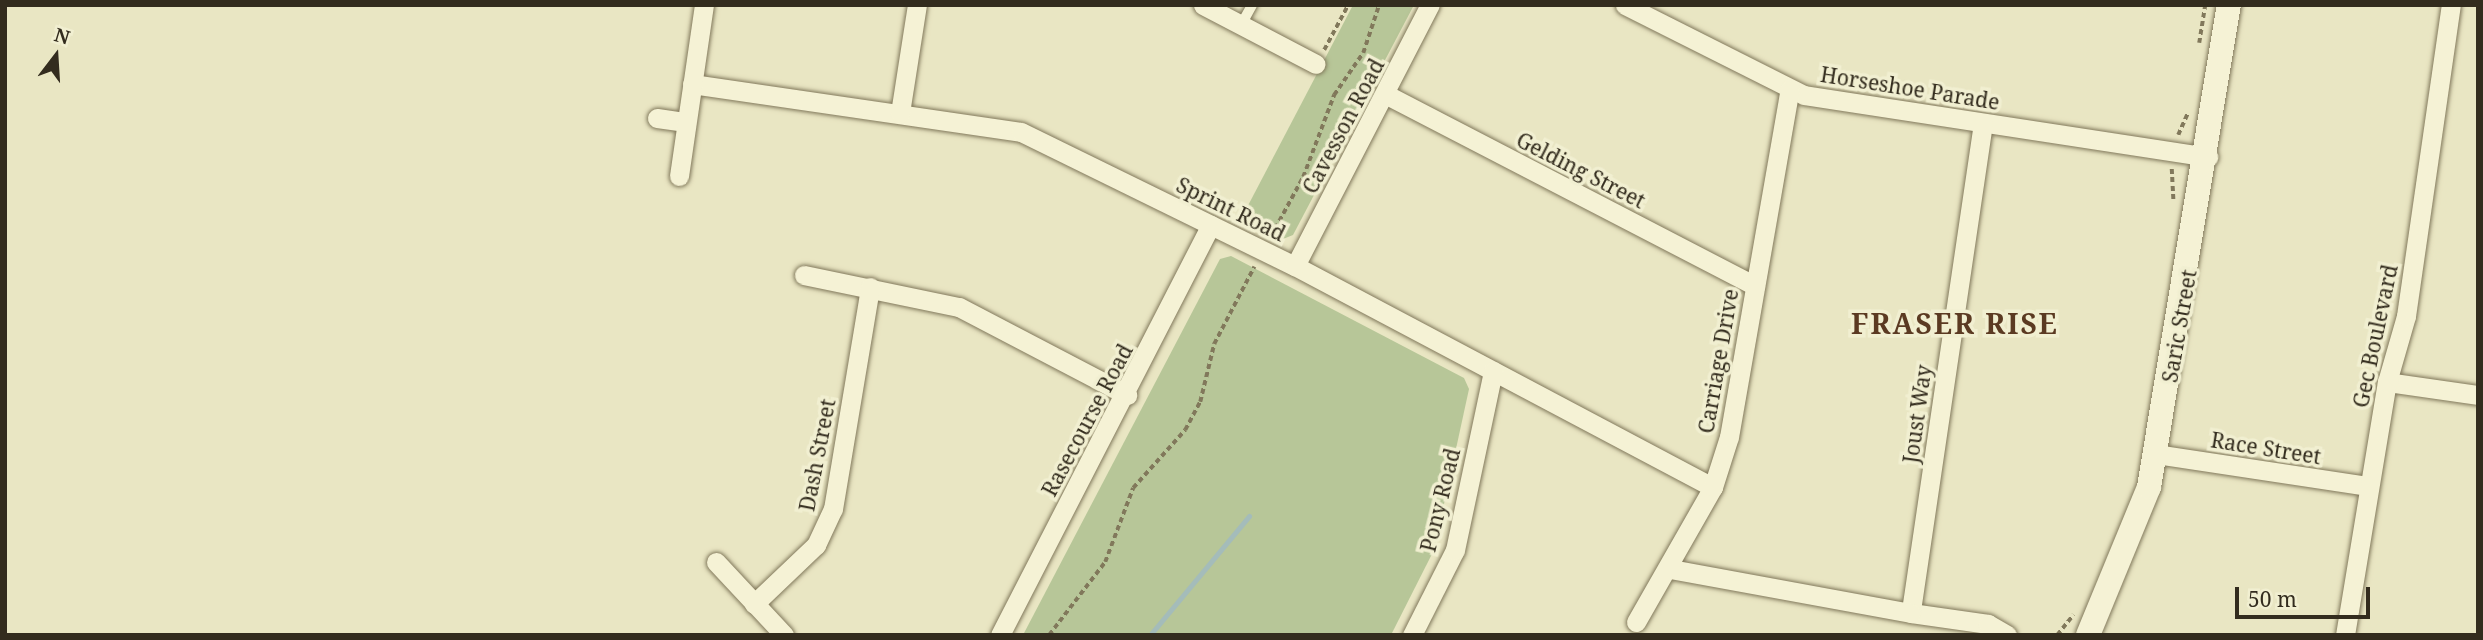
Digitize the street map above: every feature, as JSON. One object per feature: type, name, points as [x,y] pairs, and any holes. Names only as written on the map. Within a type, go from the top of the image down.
[{"type":"street","points":[[679,176],[704,5]]},
{"type":"street","points":[[900,113],[917,5]]},
{"type":"street","points":[[1203,5],[1316,64]]},
{"type":"street","name":"Cavesson Road","points":[[1295,267],[1430,5]]},
{"type":"street","name":"Horseshoe Parade","points":[[1625,5],[1790,89],[2208,157]]},
{"type":"street","name":"Saric Street","points":[[2088,635],[2126,555],[2156,454],[2208,157],[2229,5]]},
{"type":"street","name":"Gec Boulevard","points":[[2345,635],[2387,382],[2406,316],[2451,5]]},
{"type":"street","name":"Sprint Road","points":[[692,84],[1021,132],[1295,267],[1713,487]]},
{"type":"street","name":"Carriage Drive","points":[[1636,622],[1671,569],[1713,487],[1729,437],[1790,89]]},
{"type":"street","name":"Gelding Street","points":[[1385,94],[1755,286]]},
{"type":"street","points":[[657,118],[687,122]]},
{"type":"street","name":"Joust Way","points":[[1911,613],[1983,122]]},
{"type":"street","name":"Rasecourse Road","points":[[1000,635],[1127,395],[1212,225]]},
{"type":"street","points":[[804,275],[959,307],[1127,395]]},
{"type":"street","name":"Dash Street","points":[[754,604],[816,545],[833,509],[870,287]]},
{"type":"street","name":"Pony Road","points":[[1412,635],[1455,550],[1493,371]]},
{"type":"street","points":[[2387,382],[2478,395]]},
{"type":"street","name":"Race Street","points":[[2156,454],[2368,486]]},
{"type":"street","points":[[716,562],[784,635]]},
{"type":"street","points":[[1671,569],[1911,613],[1988,624],[2007,635]]},
{"type":"lane","points":[[1241,25],[1252,5]]},
{"type":"path","points":[[1316,64],[1348,5]]},
{"type":"path","points":[[1049,635],[1105,562],[1133,488],[1185,430],[1200,402],[1214,344],[1303,177],[1334,95],[1363,53],[1380,5]]},
{"type":"path","points":[[2197,55],[2205,5]]},
{"type":"path","points":[[2172,218],[2174,152],[2190,104]]},
{"type":"path","points":[[2057,635],[2081,602]]},
{"type":"green space","points":[[1353,5],[1414,5],[1293,235],[1283,239],[1242,217]]},
{"type":"green space","points":[[1231,256],[1464,378],[1469,389],[1434,550],[1391,635],[1023,635],[1220,259]]},
{"type":"waterway","points":[[1150,635],[1249,516]]},
{"type":"district","name":"FRASER RISE","points":[[1955,323]]}]
